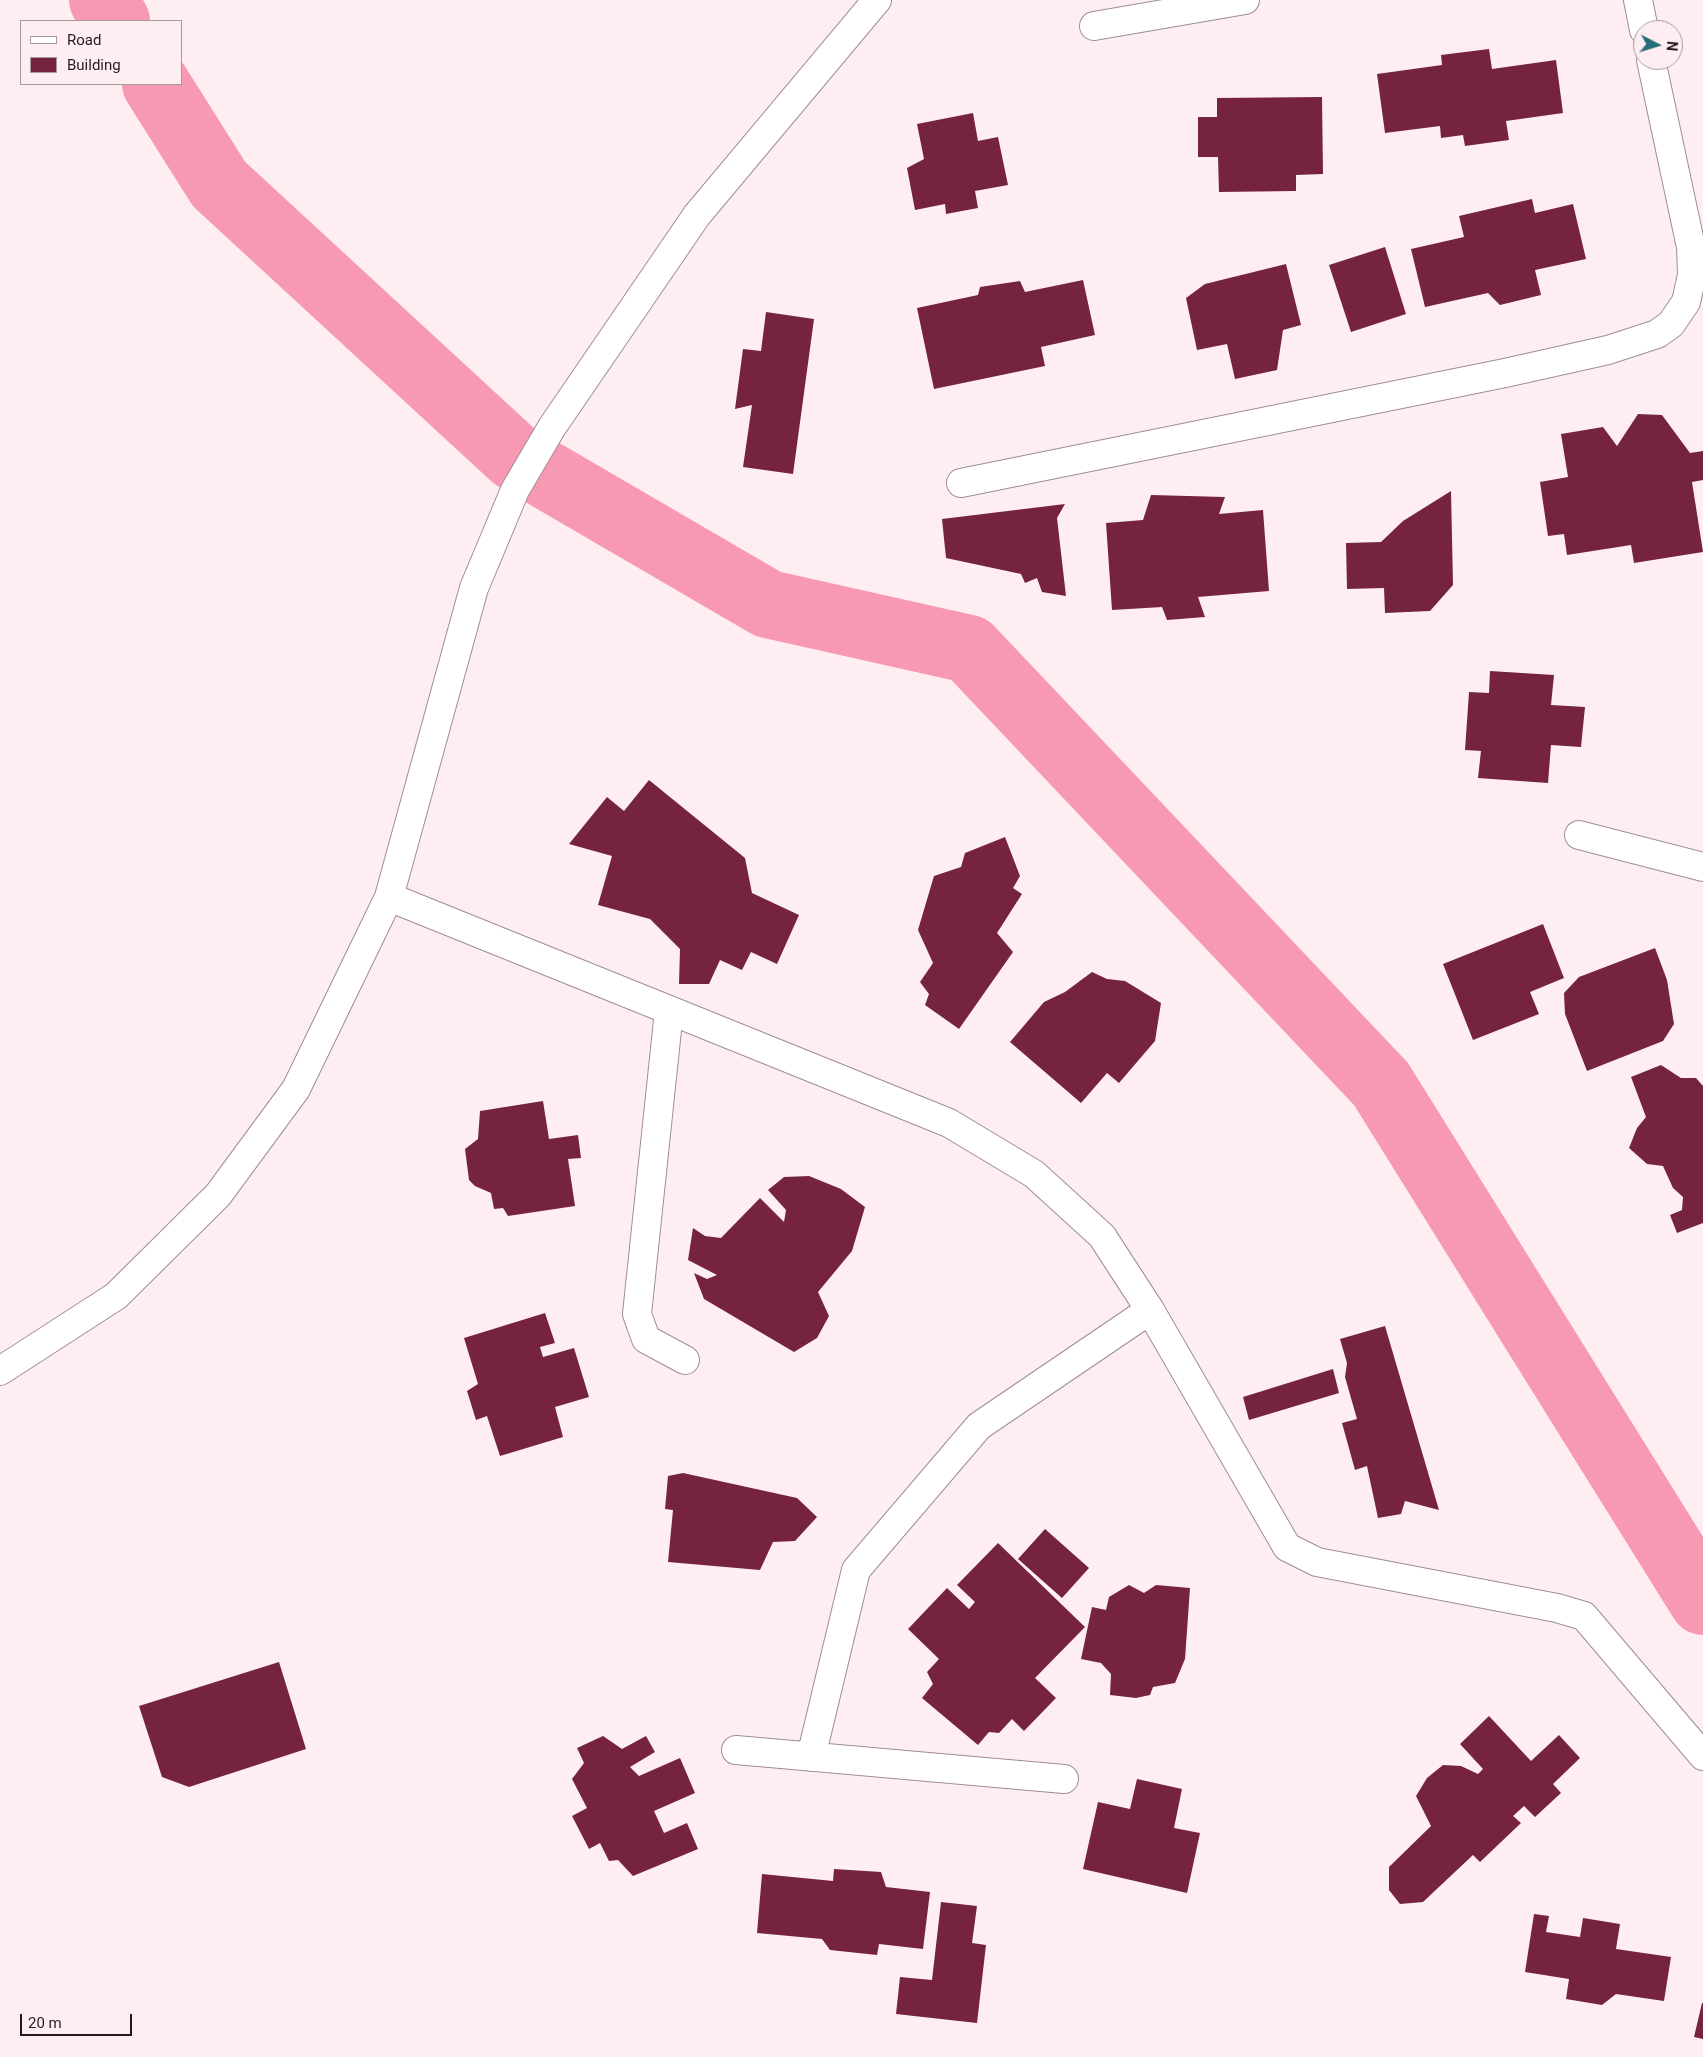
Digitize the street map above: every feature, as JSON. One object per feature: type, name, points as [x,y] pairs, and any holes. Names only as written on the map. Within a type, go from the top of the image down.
[{"type":"street","points":[[0,1371],[116,1296],[218,1195],[296,1089],[389,897],[474,588],[515,490],[552,427],[697,215],[877,0]]},
{"type":"street","points":[[1094,26],[1246,0]]},
{"type":"street","points":[[1638,0],[1642,20]]},
{"type":"street","points":[[961,483],[1505,373],[1608,350],[1657,334],[1671,324],[1686,302],[1692,266],[1691,247],[1653,70]]},
{"type":"street","points":[[1579,836],[1703,867]]},
{"type":"street","points":[[389,897],[949,1123],[1034,1174],[1102,1236],[1150,1310],[1287,1547],[1316,1562],[1556,1608],[1584,1616],[1703,1756]]},
{"type":"street","points":[[669,1011],[637,1314],[646,1339],[685,1360]]},
{"type":"street","points":[[811,1757],[856,1570],[979,1426],[1150,1310]]},
{"type":"street","points":[[736,1750],[1064,1779]]},
{"type":"building","points":[[1489,49],[1492,69],[1556,60],[1563,113],[1506,121],[1509,140],[1465,146],[1463,135],[1441,138],[1440,126],[1385,133],[1377,74],[1442,65],[1441,55]]},
{"type":"building","points":[[1322,97],[1323,174],[1296,175],[1296,191],[1219,192],[1218,157],[1198,157],[1198,117],[1217,117],[1217,98]]},
{"type":"building","points":[[973,113],[978,141],[998,137],[1008,185],[975,191],[978,208],[946,214],[945,204],[915,210],[907,168],[924,159],[917,124]]},
{"type":"building","points":[[1532,199],[1535,213],[1573,204],[1586,259],[1535,270],[1541,295],[1500,305],[1488,293],[1425,307],[1411,249],[1464,237],[1459,216]]},
{"type":"building","points":[[1385,247],[1406,314],[1351,332],[1329,265]]},
{"type":"building","points":[[1286,264],[1301,325],[1283,330],[1277,370],[1235,379],[1227,344],[1197,350],[1186,298],[1205,284]]},
{"type":"building","points":[[1083,280],[1095,335],[1041,347],[1045,366],[934,389],[917,308],[978,295],[980,287],[1020,281],[1025,292]]},
{"type":"building","points":[[766,312],[814,319],[793,474],[743,467],[752,405],[735,409],[743,349],[761,351]]},
{"type":"building","points":[[1638,414],[1662,415],[1690,453],[1703,451],[1703,480],[1692,482],[1703,552],[1634,563],[1631,545],[1567,555],[1564,534],[1548,536],[1540,482],[1568,477],[1561,434],[1603,427],[1617,446]]},
{"type":"building","points":[[1451,491],[1453,585],[1430,611],[1385,613],[1384,588],[1347,589],[1346,543],[1381,542],[1403,521]]},
{"type":"building","points":[[1151,495],[1225,497],[1219,514],[1263,510],[1269,591],[1198,597],[1205,617],[1167,620],[1162,607],[1112,610],[1106,523],[1143,520]]},
{"type":"building","points":[[1065,504],[1057,518],[1066,596],[1042,592],[1037,578],[1025,583],[1021,574],[946,558],[942,519]]},
{"type":"building","points":[[1490,671],[1554,675],[1551,705],[1585,707],[1581,747],[1551,745],[1548,783],[1478,778],[1481,751],[1465,750],[1469,692],[1489,693]]},
{"type":"building","points":[[649,780],[745,858],[752,893],[799,915],[777,964],[751,952],[742,970],[720,960],[709,984],[679,984],[680,949],[650,919],[598,905],[612,856],[569,844],[607,797],[624,811]]},
{"type":"building","points":[[1005,837],[1020,876],[1013,888],[1022,894],[997,933],[1013,952],[959,1029],[925,1005],[929,994],[920,982],[933,963],[918,930],[934,876],[961,867],[965,853]]},
{"type":"building","points":[[1543,924],[1564,978],[1530,992],[1539,1014],[1473,1040],[1443,964]]},
{"type":"building","points":[[1655,948],[1667,980],[1674,1024],[1663,1041],[1587,1071],[1565,1014],[1564,993],[1579,977]]},
{"type":"building","points":[[1092,972],[1107,979],[1125,981],[1161,1003],[1155,1041],[1119,1083],[1107,1073],[1081,1103],[1010,1042],[1044,1002],[1065,992]]},
{"type":"building","points":[[1661,1065],[1681,1078],[1696,1078],[1703,1086],[1703,1223],[1677,1233],[1670,1215],[1682,1210],[1683,1197],[1673,1188],[1663,1166],[1647,1164],[1629,1148],[1637,1128],[1646,1117],[1631,1077]]},
{"type":"building","points":[[543,1101],[549,1139],[578,1135],[581,1158],[568,1159],[575,1206],[508,1216],[503,1208],[494,1209],[491,1193],[475,1186],[469,1180],[465,1149],[478,1139],[480,1111]]},
{"type":"building","points":[[809,1176],[841,1189],[865,1207],[852,1251],[818,1292],[829,1316],[817,1338],[794,1352],[704,1299],[694,1273],[707,1279],[717,1275],[688,1260],[693,1228],[705,1236],[721,1238],[760,1198],[784,1222],[786,1210],[768,1190],[784,1177]]},
{"type":"building","points":[[545,1313],[555,1343],[540,1347],[543,1357],[574,1348],[589,1397],[555,1407],[563,1437],[500,1456],[487,1416],[476,1420],[467,1391],[478,1384],[464,1338]]},
{"type":"building","points":[[1385,1326],[1439,1510],[1405,1501],[1401,1514],[1378,1518],[1367,1466],[1355,1470],[1342,1423],[1357,1419],[1345,1377],[1347,1363],[1340,1339]]},
{"type":"building","points":[[1333,1369],[1339,1393],[1249,1420],[1243,1397]]},
{"type":"building","points":[[683,1473],[797,1498],[817,1517],[795,1541],[773,1542],[760,1570],[668,1562],[673,1510],[665,1509],[668,1476]]},
{"type":"building","points":[[1045,1529],[1089,1568],[1062,1598],[1018,1559]]},
{"type":"building","points":[[998,1543],[1085,1627],[1035,1678],[1056,1698],[1024,1731],[1012,1719],[999,1733],[989,1732],[978,1745],[922,1698],[933,1684],[927,1672],[939,1659],[908,1629],[947,1588],[969,1609],[975,1602],[957,1585]]},
{"type":"building","points":[[1129,1585],[1144,1593],[1156,1585],[1190,1588],[1185,1659],[1175,1683],[1153,1687],[1150,1695],[1136,1698],[1110,1695],[1111,1674],[1101,1663],[1081,1659],[1092,1607],[1106,1610],[1109,1597]]},
{"type":"building","points":[[279,1662],[306,1749],[189,1787],[162,1777],[139,1706]]},
{"type":"building","points":[[1489,1716],[1531,1761],[1559,1735],[1580,1758],[1553,1784],[1561,1793],[1535,1817],[1524,1806],[1513,1816],[1521,1823],[1480,1862],[1473,1855],[1423,1902],[1400,1904],[1389,1890],[1389,1867],[1431,1826],[1416,1796],[1427,1778],[1443,1765],[1461,1766],[1478,1774],[1483,1769],[1460,1744]]},
{"type":"building","points":[[603,1736],[622,1749],[646,1736],[655,1752],[630,1767],[639,1776],[680,1758],[695,1793],[654,1811],[664,1833],[687,1823],[698,1849],[633,1876],[618,1860],[609,1861],[600,1843],[589,1849],[572,1816],[587,1808],[572,1779],[584,1763],[577,1748]]},
{"type":"building","points":[[1137,1779],[1182,1789],[1174,1828],[1200,1833],[1187,1893],[1083,1869],[1098,1802],[1130,1809]]},
{"type":"building","points":[[834,1869],[881,1872],[886,1887],[930,1892],[923,1949],[879,1944],[877,1955],[830,1950],[822,1939],[757,1933],[762,1874],[833,1881]]},
{"type":"building","points":[[941,1902],[977,1906],[972,1943],[986,1945],[977,2023],[896,2014],[900,1977],[932,1980]]},
{"type":"building","points":[[1534,1914],[1549,1916],[1546,1932],[1580,1937],[1583,1918],[1620,1924],[1616,1949],[1671,1957],[1664,2001],[1616,1994],[1602,2005],[1566,1999],[1569,1979],[1525,1972]]},
{"type":"building","points":[[1703,2003],[1703,2039],[1694,2037]]},
{"type":"waterway","points":[[103,0],[115,20]]},
{"type":"waterway","points":[[157,85],[219,184],[514,456],[768,604],[969,649],[1381,1084],[1703,1601]]}]
